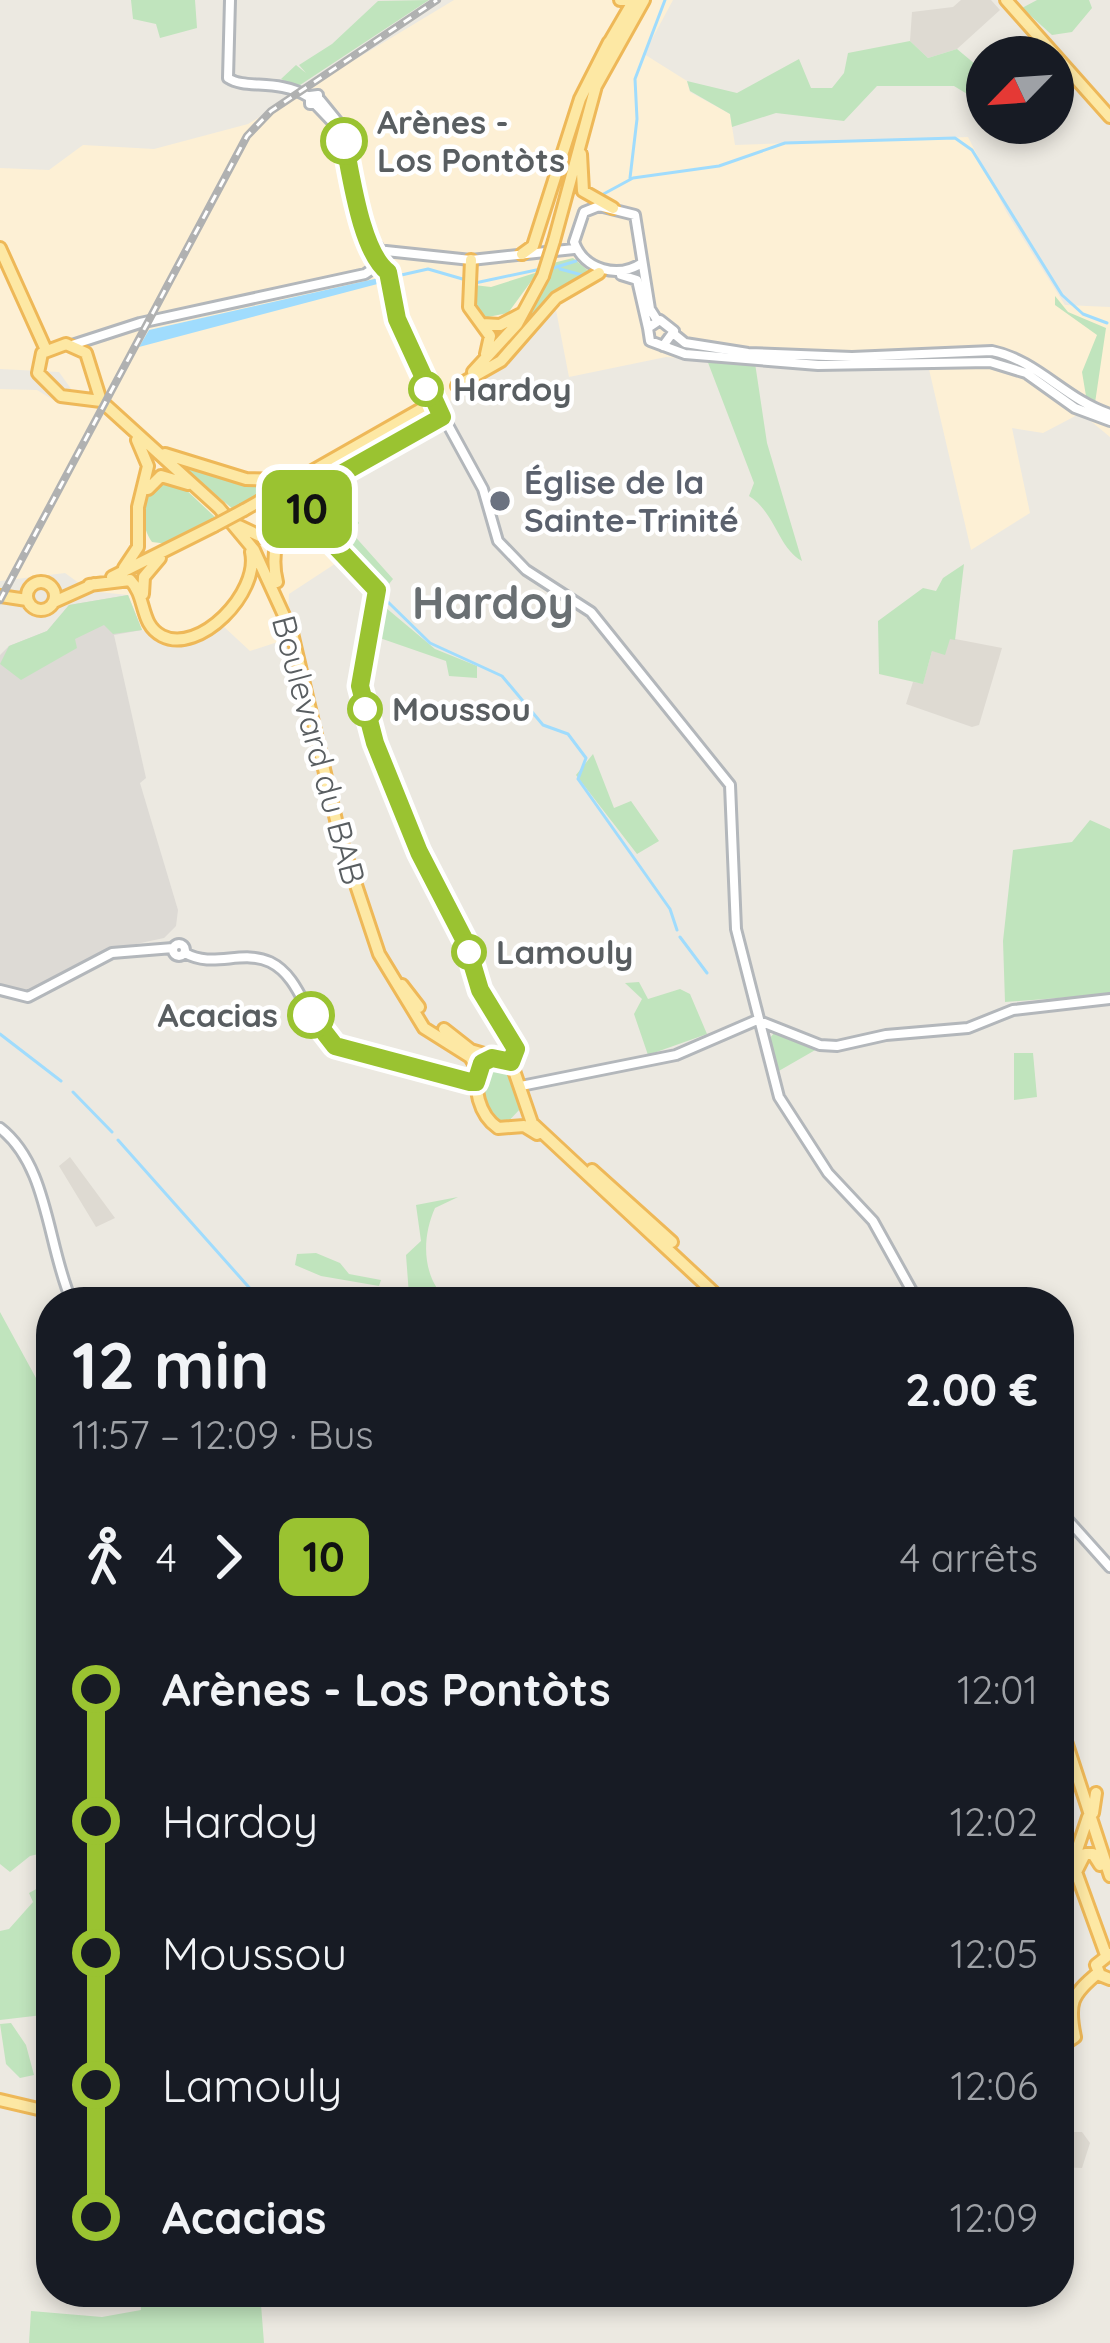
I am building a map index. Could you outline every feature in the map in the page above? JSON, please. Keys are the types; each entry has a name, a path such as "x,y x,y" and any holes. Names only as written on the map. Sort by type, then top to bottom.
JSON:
{"main road":[{"path":"522,254 532,246 580,99 634,0"},
{"path":"596,86 644,0"},
{"path":"1003,0 1033,36"},
{"path":"1003,0 1110,121"},
{"path":"457,386 528,308 543,276 557,244 586,115 609,42"},
{"path":"1074,82 1110,121"},
{"path":"586,115 580,185 586,196 614,208"},
{"path":"0,248 50,347"},
{"path":"471,260 469,308 491,341 478,368"},
{"path":"27,595 40,610 53,595 89,586 165,552 331,462 501,361 556,298 599,273"},
{"path":"479,323 508,323 528,308"},
{"path":"50,347 72,345 89,357 100,401"},
{"path":"50,347 38,369 61,396 82,397 95,383"},
{"name":"Boulevard du BAB","path":"82,397 100,401 154,448 249,543 286,614 353,886 388,974 437,1040 470,1057 486,1119 498,1128 516,1125"},
{"path":"114,576 136,554 148,466 129,427"},
{"path":"154,448 247,479 301,478"},
{"path":"286,614 272,552 301,490 331,462"},
{"path":"178,545 156,547 145,537 142,509 149,486 161,476 171,476 203,493"},
{"path":"234,523 270,536 285,512 269,500 244,510"},
{"path":"89,586 130,580 148,625 170,639 227,617 254,566 249,543"},
{"path":"142,603 144,577 165,552"},
{"path":"249,580 262,577 274,588"},
{"path":"3,596 27,595 40,582 53,595"},
{"name":"Boulevard du BAB","path":"416,1010 472,1051 492,1058"},
{"path":"444,1029 472,1051"},
{"path":"477,1076 492,1058 511,1062 532,1123 602,1177 719,1287"},
{"path":"525,1108 516,1125 530,1128 595,1181"},
{"path":"564,1150 708,1287"},
{"path":"1074,1767 1110,1880"},
{"path":"1096,1793 1096,1834"},
{"path":"1074,1877 1086,1834 1087,1808"},
{"path":"1076,1860 1093,1854 1110,1880"},
{"path":"1074,1887 1108,1954 1097,1962 1098,1973"},
{"path":"1098,1973 1110,1979"},
{"path":"1074,1996 1098,1973"},
{"path":"0,2100 36,2108"}],"street":[{"path":"230,0 228,77 239,84 274,82 315,101 346,132 368,237 391,283 397,319 442,417 483,489 502,546 526,570 592,612 730,785 734,913 761,1037 784,1108 828,1174 869,1216 909,1287"},
{"path":"579,251 588,209 614,208 637,218 657,320"},
{"path":"72,345 360,275 380,260 411,251 471,260 557,244 579,251 610,271 642,262"},
{"path":"579,251 599,273 638,280 650,341 685,354 818,365 990,362 1026,373 1075,408 1110,417"},
{"path":"648,328 657,320"},
{"path":"657,320 670,324 686,343 773,354 877,357 992,351 1036,370 1110,417"},
{"path":"663,346 674,334"},
{"path":"89,357 93,337"},
{"path":"0,990 28,997 112,953 173,948 176,956 185,953 203,960 249,957 272,963 289,978 320,1032 335,1046 477,1076"},
{"path":"521,1087 683,1053 757,1020 837,1046 886,1035 968,1028 1012,1010 1110,999"},
{"path":"761,1037 775,1028"},
{"path":"0,1128 28,1156 66,1287"},
{"path":"1074,1527 1110,1567"}],"shaded area":[{"path":"454,0 673,0 644,54 687,81 690,92 730,114 735,145 966,137 1065,305 1110,307 1110,437 1081,413 1043,433 1012,428 1030,513 971,550 928,365 816,368 666,357 569,377 556,310 474,385 296,503 347,556 289,594 287,639 250,651 222,625 177,644 142,630 128,595 90,591 65,573 0,581 0,389 37,390 60,404 84,407 59,372 0,369 0,168 49,170 83,145 154,149 248,124"},
{"path":"961,0 991,0 1000,10 957,49 928,58 910,41 912,12 953,7"},
{"path":"128,595 142,630 114,635 146,778 140,783 178,910 176,926 164,938 108,950 39,989 20,993 0,984 0,655 9,646 47,631 69,605"},
{"path":"950,638 1002,648 979,725 972,727 906,704 913,682 923,683 932,651"},
{"path":"70,1157 115,1218 96,1227 59,1166"},
{"path":"1074,2132 1082,2132 1090,2143 1082,2168 1074,2168"}],"green space":[{"path":"131,0 195,0 197,28 160,38 156,24 133,19"},
{"path":"429,0 297,87 281,79 296,65 306,73 299,65 332,44 378,1"},
{"path":"1037,0 1089,0 1092,8 1072,32 1052,35 1022,8"},
{"path":"910,41 928,58 957,49 966,56 966,93 954,86 877,86 844,121 776,113 732,127 730,114 690,91 687,81 737,93 799,59 811,88 832,88 844,73 848,53"},
{"path":"573,258 591,273 579,283 559,288 518,341 479,373 526,316 553,263"},
{"path":"538,272 508,313 483,318 475,311 474,285 491,287"},
{"path":"1055,296 1068,312 1106,328 1095,403 1087,402 1082,372 1097,335 1055,305"},
{"path":"707,360 755,363 767,443 802,561 749,496 754,483"},
{"path":"177,462 239,482 280,484 234,510"},
{"path":"158,480 181,485 216,518 168,544 152,542 144,510"},
{"path":"319,499 347,518 353,514 359,523 351,532 393,579 385,589 310,514"},
{"path":"964,564 955,640 950,639 945,655 932,651 923,684 879,674 878,621 923,588 936,591 943,578"},
{"path":"128,595 142,630 113,634 104,625 75,639 77,648 21,680 0,664 9,646 47,631 69,605"},
{"path":"379,602 435,649 477,666 477,678 449,676 446,661 374,636"},
{"path":"593,754 614,808 631,801 659,841 637,854 576,775"},
{"path":"1090,820 1110,829 1110,994 1005,1002 1003,941 1013,850 1072,842"},
{"path":"639,982 648,999 680,989 690,994 707,1034 648,1055 634,1014 642,999 625,983"},
{"path":"775,1032 817,1049 777,1072 769,1039"},
{"path":"1014,1053 1033,1053 1037,1097 1014,1100"},
{"path":"492,1063 512,1071 521,1108 506,1124 494,1121 480,1081"},
{"path":"458,1197 435,1208 427,1233 429,1270 436,1287 408,1287 406,1255 421,1241 416,1205"},
{"path":"316,1253 340,1263 349,1274 381,1280 379,1286 321,1276 295,1265 297,1254"},
{"path":"0,1312 36,1378 36,1855 10,1872 0,1864"},
{"path":"36,1889 36,2016 0,2020 0,1931 9,1929 33,1902 29,1893"},
{"path":"11,2023 26,2045 34,2075 20,2078 6,2064 0,2024"},
{"path":"261,2307 264,2343 29,2343 31,2311 102,2317 141,2310"}],"water":[{"path":"383,277 385,282 139,347 149,330"}],"waterway":[{"path":"630,178 637,119 635,79 665,0"},
{"path":"598,197 633,178 719,166 785,143 955,138 972,150 1062,295 1083,314 1107,323"},
{"path":"550,269 576,261"},
{"path":"388,278 428,269 466,280"},
{"path":"475,283 541,269"},
{"path":"560,269 582,275"},
{"path":"304,520 430,643 502,676 543,725 568,734 586,758 578,779 670,909 677,930"},
{"path":"680,937 707,973"},
{"path":"0,1034 61,1081"},
{"path":"73,1092 112,1132"},
{"path":"118,1140 249,1287"}],"railway":[{"path":"0,600 247,136 271,111 437,0"}],"bus line":[{"name":"10","path":"311,1015 335,1046 470,1082 476,1082 482,1063 492,1058 511,1062 516,1049 480,990 466,943 419,852 375,743 360,674 377,590 305,514 339,475 442,417 421,378 397,319 388,272 380,266 361,218 344,141"}],"place":[{"name":"Arènes - Los Pontòts","path":"344,141"},
{"name":"Hardoy","path":"426,389"},
{"name":"Église de la Sainte-Trinité","path":"500,501"},
{"name":"Moussou","path":"365,709"},
{"name":"Lamouly","path":"469,952"},
{"name":"Acacias","path":"311,1015"}],"district":[{"name":"Hardoy","path":"493,603"}]}
